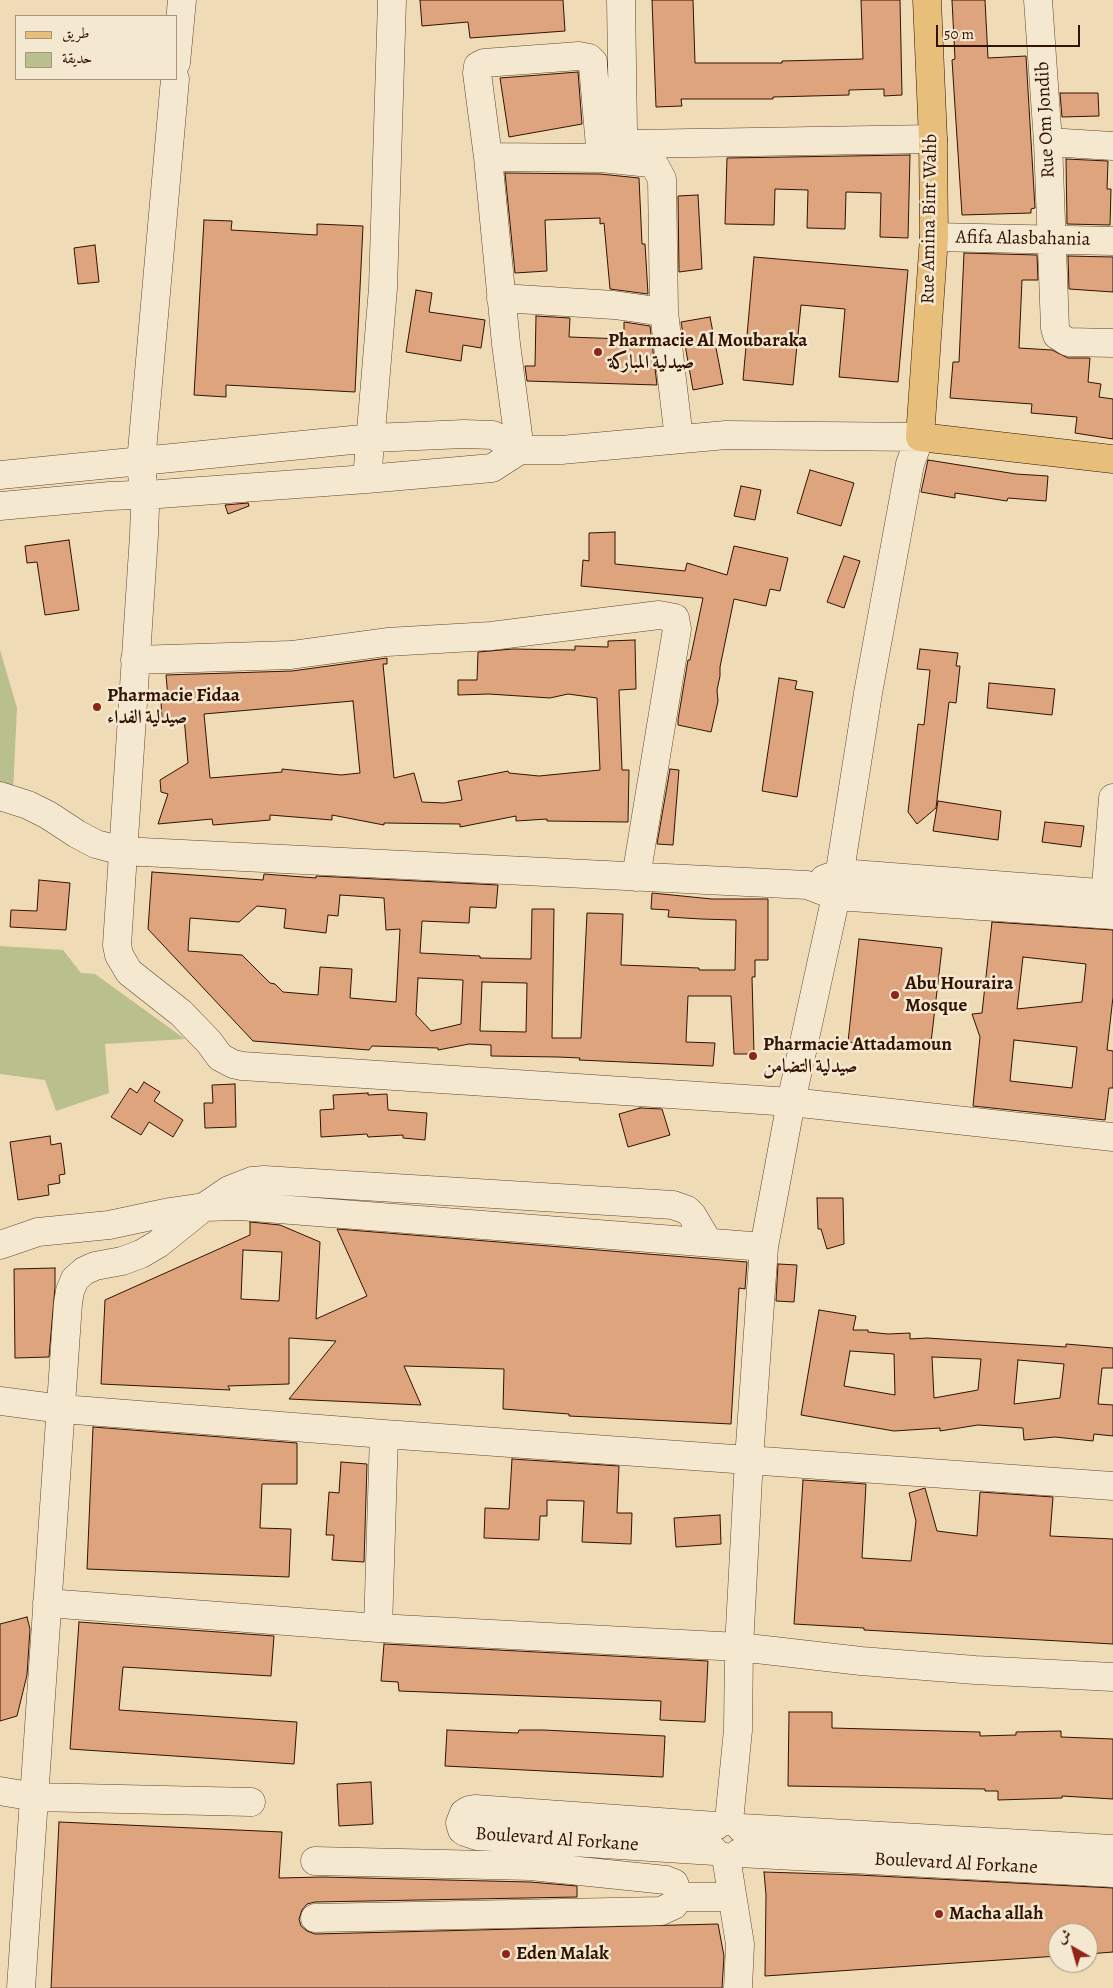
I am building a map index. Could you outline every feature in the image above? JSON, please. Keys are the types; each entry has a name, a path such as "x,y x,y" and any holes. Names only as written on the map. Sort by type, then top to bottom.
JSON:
{"main road":[{"name":"Rue Amina Bint Wahb","path":"920,437 934,237 933,139 927,0"},
{"path":"920,437 1113,459"}],"street":[{"path":"178,42 182,0"},
{"path":"367,479 372,438 383,288 392,0"},
{"path":"622,0 623,130 625,139 632,144 933,139"},
{"name":"Rue Om Jondib","path":"1038,0 1048,142 1054,317 1057,335 1068,342 1113,343"},
{"path":"520,450 501,298 488,156 477,73 478,66 484,63 579,56 589,58 592,62 601,158"},
{"path":"175,80 141,462 144,494 144,535 134,660 117,945 119,956 129,972 181,1013 220,1057 233,1064 290,1071 791,1102 1113,1136"},
{"path":"1048,142 1113,146"},
{"path":"488,156 601,158 650,163 660,174 662,178 664,312 678,439"},
{"name":"Afifa Alasbahania","path":"934,237 1113,241"},
{"path":"501,298 614,305 664,312"},
{"path":"0,476 372,438 464,434 493,436 520,450 561,450 726,435 920,437 910,464 868,694 838,885 791,1102 764,1247 749,1459 739,1647 738,1730 727,1839 732,1897 740,1944 738,1988"},
{"path":"0,506 492,468 520,450"},
{"path":"134,660 291,655 387,642 491,636 659,615 676,618 677,629 636,877"},
{"path":"0,796 28,805 96,844 122,851 636,877 838,885 1109,904 1113,798"},
{"path":"21,1988 68,1303 70,1291 75,1280 84,1271 95,1266 122,1261 141,1254 158,1244 204,1207 240,1184 264,1180 673,1206 680,1207 692,1215 708,1242 764,1247"},
{"path":"0,1245 38,1232 109,1225 204,1207"},
{"path":"0,1401 62,1409 384,1434 1113,1486"},
{"path":"378,1628 384,1434"},
{"path":"47,1603 378,1628 739,1647 862,1661 956,1669 1113,1677"},
{"path":"0,1792 35,1796 251,1802"},
{"name":"Boulevard Al Forkane","path":"1113,1849 727,1839 477,1836 462,1830 460,1823 464,1813 475,1809 727,1839 1113,1873"},
{"path":"315,1861 531,1866 666,1880 674,1883 679,1896"},
{"path":"679,1896 732,1897"},
{"path":"314,1918 661,1911 674,1905 679,1896"}],"green space":[{"path":"0,650 17,708 12,812 0,812"},
{"path":"0,946 63,950 81,973 95,974 185,1039 105,1044 109,1093 56,1111 45,1080 0,1074"}],"building":[{"path":"420,0 563,0 565,31 470,38 468,22 422,26"},
{"path":"652,0 693,0 695,63 782,63 782,61 863,59 861,0 900,0 902,95 884,96 884,89 849,90 849,95 773,97 773,99 681,99 682,106 656,107"},
{"path":"952,0 985,0 988,58 1026,56 1035,208 1031,209 1031,213 962,215 952,60 955,59"},
{"path":"578,72 582,124 509,137 500,78"},
{"path":"1060,93 1098,93 1099,116 1062,117"},
{"path":"910,155 908,238 880,237 881,193 846,192 845,229 807,228 808,190 775,189 774,225 725,224 727,158"},
{"path":"1066,159 1108,161 1107,189 1111,189 1110,225 1067,224"},
{"path":"505,173 600,174 639,178 642,244 645,244 648,294 610,289 604,223 600,224 600,218 545,220 547,271 515,273"},
{"path":"698,195 702,269 679,272 678,196"},
{"path":"204,220 232,221 231,230 317,235 317,224 363,226 355,392 226,385 226,397 194,395"},
{"path":"95,245 99,282 78,284 74,248"},
{"path":"964,253 1037,255 1038,280 1022,280 1019,348 1052,350 1068,358 1090,358 1088,382 1101,384 1099,397 1113,399 1113,439 1075,433 1077,417 1031,413 1032,404 950,398 953,362 959,362"},
{"path":"1068,256 1113,257 1113,292 1069,289"},
{"path":"754,257 908,270 898,382 839,377 845,309 801,305 793,385 743,380"},
{"path":"416,290 432,293 429,312 485,320 481,348 463,345 461,361 406,352"},
{"name":"Pharmacie Al Moubaraka صيدلية المباركة","path":"536,316 570,318 569,337 624,339 624,322 650,326 657,385 527,381 525,366 535,366"},
{"path":"710,317 723,384 693,390 681,322"},
{"path":"928,460 1016,474 1048,476 1046,501 1008,498 1007,501 955,493 955,498 921,492"},
{"path":"810,470 854,483 841,526 797,513"},
{"path":"741,486 761,490 755,520 734,516"},
{"path":"248,503 249,506 228,514 225,505"},
{"path":"615,532 615,564 685,571 687,563 727,575 734,546 788,558 780,591 770,589 766,606 734,599 720,667 717,690 718,701 711,732 678,725 688,660 690,660 703,598 581,586 583,560 589,561 589,533"},
{"path":"69,540 79,610 45,615 37,562 27,563 25,546"},
{"path":"844,556 860,561 844,608 827,602"},
{"path":"635,640 636,689 619,690 622,770 629,770 628,822 547,821 547,819 516,821 516,816 460,827 460,824 384,823 384,825 332,815 332,820 270,815 270,820 213,825 212,819 158,824 168,794 161,792 160,780 188,763 184,717 162,719 161,702 168,698 166,675 292,671 387,658 387,664 383,664 394,778 414,773 422,802 444,803 462,800 458,781 508,771 509,773 539,776 600,770 597,698 568,694 550,698 489,694 458,695 458,680 477,680 478,652 513,649 575,650 575,646 608,647 608,641","holes":["353,701 360,773 341,775 282,769 282,772 210,778 204,714"]},
{"path":"920,649 958,653 956,666 960,666 956,703 949,702 936,808 917,824 908,812 918,724 924,725 930,670 917,669"},
{"path":"779,678 797,681 795,689 813,692 797,797 762,791"},
{"path":"989,683 1055,689 1052,715 987,708"},
{"path":"670,769 679,770 673,845 657,844"},
{"path":"938,801 1001,811 998,840 933,831"},
{"path":"1045,822 1084,826 1081,847 1042,842"},
{"path":"152,872 263,880 264,874 316,878 316,876 498,885 496,908 470,907 469,923 422,921 420,953 480,956 480,958 531,959 532,909 554,909 552,1038 581,1038 587,913 623,914 621,965 699,968 699,970 735,970 736,920 668,917 669,910 651,909 652,893 712,899 768,899 768,960 755,960 755,977 752,977 754,1054 734,1054 731,996 688,996 686,1042 715,1043 713,1066 579,1060 580,1058 558,1057 491,1056 491,1045 469,1044 438,1050 438,1048 372,1046 369,1050 253,1041 148,929","holes":["340,895 384,898 386,930 400,929 396,1002 350,998 352,969 320,967 318,995 283,992 275,984 270,983 242,955 188,951 190,918 239,922 257,906 286,909 284,928 326,933 328,915 338,916","418,978 463,980 461,1024 431,1031 416,1015","482,982 527,983 526,1032 480,1031"]},
{"path":"39,880 70,883 66,930 10,927 11,910 37,911"},
{"path":"992,922 1113,930 1113,997 1107,1050 1113,1051 1113,1088 1109,1088 1105,1120 973,1106 980,1037 972,1014 982,1013","holes":["1023,957 1086,964 1082,1002 1017,1009","1014,1040 1077,1047 1072,1088 1010,1081"]},
{"name":"Abu Houraira Mosque","path":"859,939 942,948 930,1051 848,1042"},
{"path":"144,1082 160,1092 154,1101 183,1120 173,1137 149,1122 141,1135 111,1117 130,1088 137,1093"},
{"path":"235,1084 236,1127 205,1128 204,1103 213,1103 212,1085"},
{"path":"368,1093 368,1095 387,1094 388,1110 427,1113 425,1140 403,1138 403,1135 368,1137 367,1134 321,1137 320,1110 334,1109 333,1095"},
{"path":"640,1108 662,1109 670,1135 628,1147 619,1114"},
{"path":"50,1136 51,1145 61,1143 65,1174 59,1175 60,1183 48,1185 49,1195 18,1200 10,1142"},
{"path":"817,1198 843,1198 844,1244 827,1249 821,1229 818,1229"},
{"path":"250,1222 280,1225 320,1242 316,1319 367,1296 337,1229 747,1262 745,1289 739,1288 731,1424 569,1416 569,1414 503,1409 504,1369 404,1366 421,1405 289,1399 336,1341 289,1338 289,1384 228,1386 230,1390 101,1384 105,1300 250,1235","holes":["243,1250 282,1252 279,1301 241,1299"]},
{"path":"778,1264 797,1265 794,1302 776,1301"},
{"path":"55,1268 49,1357 15,1358 14,1269"},
{"path":"819,1310 856,1316 853,1330 868,1330 868,1332 888,1334 910,1333 910,1339 927,1338 1066,1347 1066,1344 1113,1348 1113,1368 1102,1368 1098,1404 1113,1405 1113,1436 1094,1434 1093,1441 1055,1437 1024,1440 1023,1428 978,1425 940,1431 940,1428 894,1431 801,1415","holes":["850,1351 894,1354 895,1395 844,1386","932,1357 981,1359 978,1390 934,1398","1018,1360 1064,1364 1060,1398 1014,1404"]},
{"path":"93,1427 297,1443 297,1484 262,1484 260,1528 291,1529 289,1577 87,1569"},
{"path":"512,1459 619,1466 617,1513 632,1513 631,1544 582,1542 584,1501 547,1500 547,1516 540,1516 539,1540 484,1538 485,1508 509,1509"},
{"path":"341,1462 367,1464 364,1562 332,1560 334,1535 326,1535 329,1492 339,1493"},
{"path":"803,1480 866,1484 862,1558 911,1561 916,1521 909,1493 925,1488 937,1531 977,1536 980,1492 1053,1497 1050,1536 1113,1539 1113,1644 864,1630 864,1628 794,1624"},
{"path":"720,1515 721,1544 676,1547 674,1518"},
{"path":"27,1617 30,1629 27,1675 17,1716 0,1721 0,1624"},
{"path":"79,1622 274,1636 271,1676 123,1667 119,1710 297,1722 294,1764 70,1749"},
{"path":"384,1644 708,1661 705,1722 660,1720 661,1701 399,1691 398,1682 381,1681"},
{"path":"789,1712 832,1712 832,1728 980,1732 980,1736 1016,1735 1016,1732 1061,1731 1061,1737 1113,1739 1113,1799 1062,1796 1062,1798 998,1800 998,1791 985,1791 985,1789 788,1786"},
{"path":"447,1730 518,1733 519,1730 543,1730 665,1736 663,1777 445,1766"},
{"path":"371,1782 373,1824 339,1826 337,1784"},
{"path":"59,1822 282,1832 279,1878 323,1877 530,1882 577,1886 577,1897 315,1902 307,1904 302,1910 299,1919 301,1926 315,1934 718,1924 724,1956 722,1988 51,1988"},
{"name":"Macha allah","path":"764,1872 1113,1888 1113,1952 1098,1953 1098,1923 1048,1923 1048,1957 765,1976 766,1895"}],"place":[{"name":"Pharmacie Al Moubaraka صيدلية المباركة","path":"598,352"},
{"name":"Pharmacie Fidaa صيدلية الفداء","path":"97,707"},
{"name":"Abu Houraira Mosque","path":"895,995"},
{"name":"Pharmacie Attadamoun صيدلية التضامن","path":"753,1056"},
{"name":"Macha allah","path":"939,1914"},
{"name":"Eden Malak","path":"506,1954"}]}
